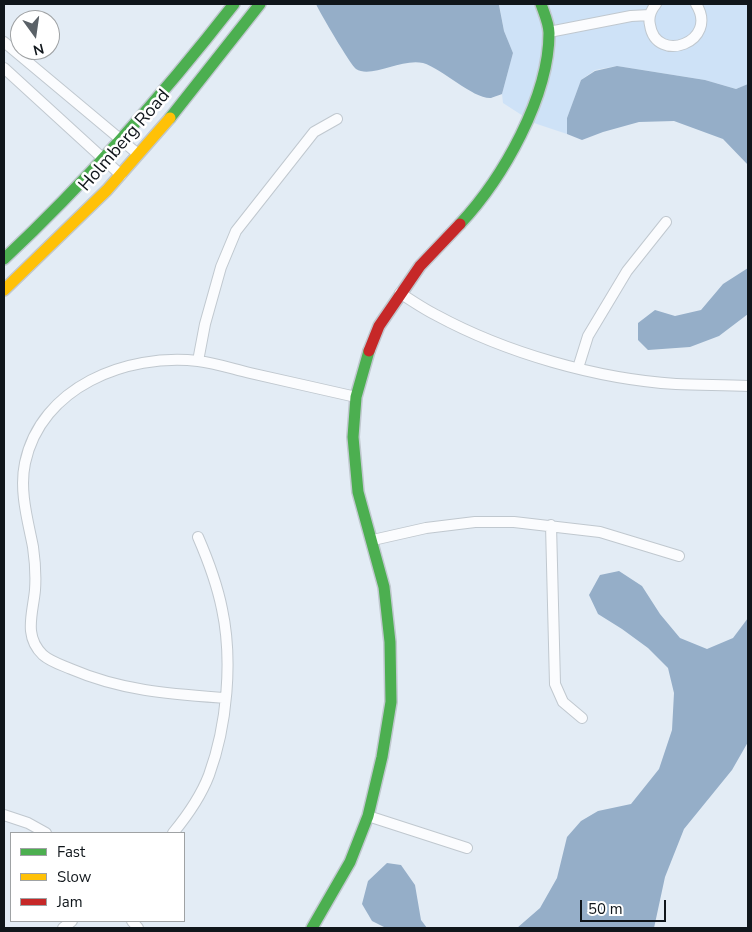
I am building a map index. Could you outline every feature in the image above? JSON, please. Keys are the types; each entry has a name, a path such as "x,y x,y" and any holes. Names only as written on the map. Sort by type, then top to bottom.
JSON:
{"street":[{"name":"Holmberg Road","path":"4,259 44,223 122,141 234,4"},
{"name":"Holmberg Road","path":"4,290 58,240 121,175 173,115 260,4"},
{"path":"312,928 350,862 368,816 382,757 391,702 390,642 384,587 358,492 353,437 356,397 366,359 379,326 420,266 475,208 500,173 522,132 537,98 545,65 549,32 542,4"},
{"path":"656,4 650,14 649,24 654,36 663,44 677,46 691,40 699,30 701,18 696,4"},
{"path":"549,32 616,18 650,14"},
{"path":"4,42 138,154"},
{"path":"4,68 121,175"},
{"path":"198,361 205,324 221,267 236,231 314,132 337,119"},
{"path":"578,368 588,336 627,271 666,222"},
{"path":"400,293 436,316 484,338 542,360 614,376 674,384 748,386"},
{"path":"226,698 151,692 111,684 56,663 44,655 33,642 30,626 35,590 35,558 24,498 24,466 31,440 48,414 71,392 98,376 128,365 162,359 198,361 356,397"},
{"path":"372,540 426,528 474,522 514,522 600,532 679,556"},
{"path":"551,525 555,684 563,702 582,718"},
{"path":"174,832 187,815 209,776 220,737 226,698 228,653 222,610 210,566 198,537"},
{"path":"4,815 28,823 44,832"},
{"path":"368,816 467,848"}],"shaded area":[{"path":"316,4 497,4 499,5 504,31 513,53 502,94 491,98 476,94 440,71 423,63 405,63 370,72 356,69"},
{"path":"499,4 748,4 748,84 736,89 705,80 617,66 595,70 581,80 567,118 567,134 534,123 503,103 502,94 513,53 504,31"},
{"path":"617,66 705,80 736,89 748,84 748,165 723,139 674,121 639,122 582,140 567,134 567,118 581,80 595,71"},
{"path":"748,268 748,314 719,336 690,347 648,350 638,340 638,323 655,310 675,316 701,310 723,284"},
{"path":"619,571 642,586 660,614 680,638 707,649 733,638 748,618 748,742 732,770 684,829 665,877 654,928 517,928 540,908 557,878 567,837 581,821 598,811 631,804 659,769 672,730 674,693 668,668 648,648 598,614 589,595 600,575"},
{"path":"387,863 401,865 415,885 421,920 427,928 386,928 372,921 362,904 368,881"}],"traffic: fast":[{"path":"4,259 65,199 124,136 234,4"},
{"path":"170,118 260,4"},
{"path":"460,224 492,184 521,135 532,109 547,58 549,30 541,4"},
{"path":"312,928 350,862 368,816 382,757 391,702 390,642 384,587 358,492 353,437 356,397 369,351"}],"traffic: slow":[{"path":"4,290 107,190 170,118"}],"traffic: jam":[{"path":"369,351 379,326 420,266 460,224"}]}
